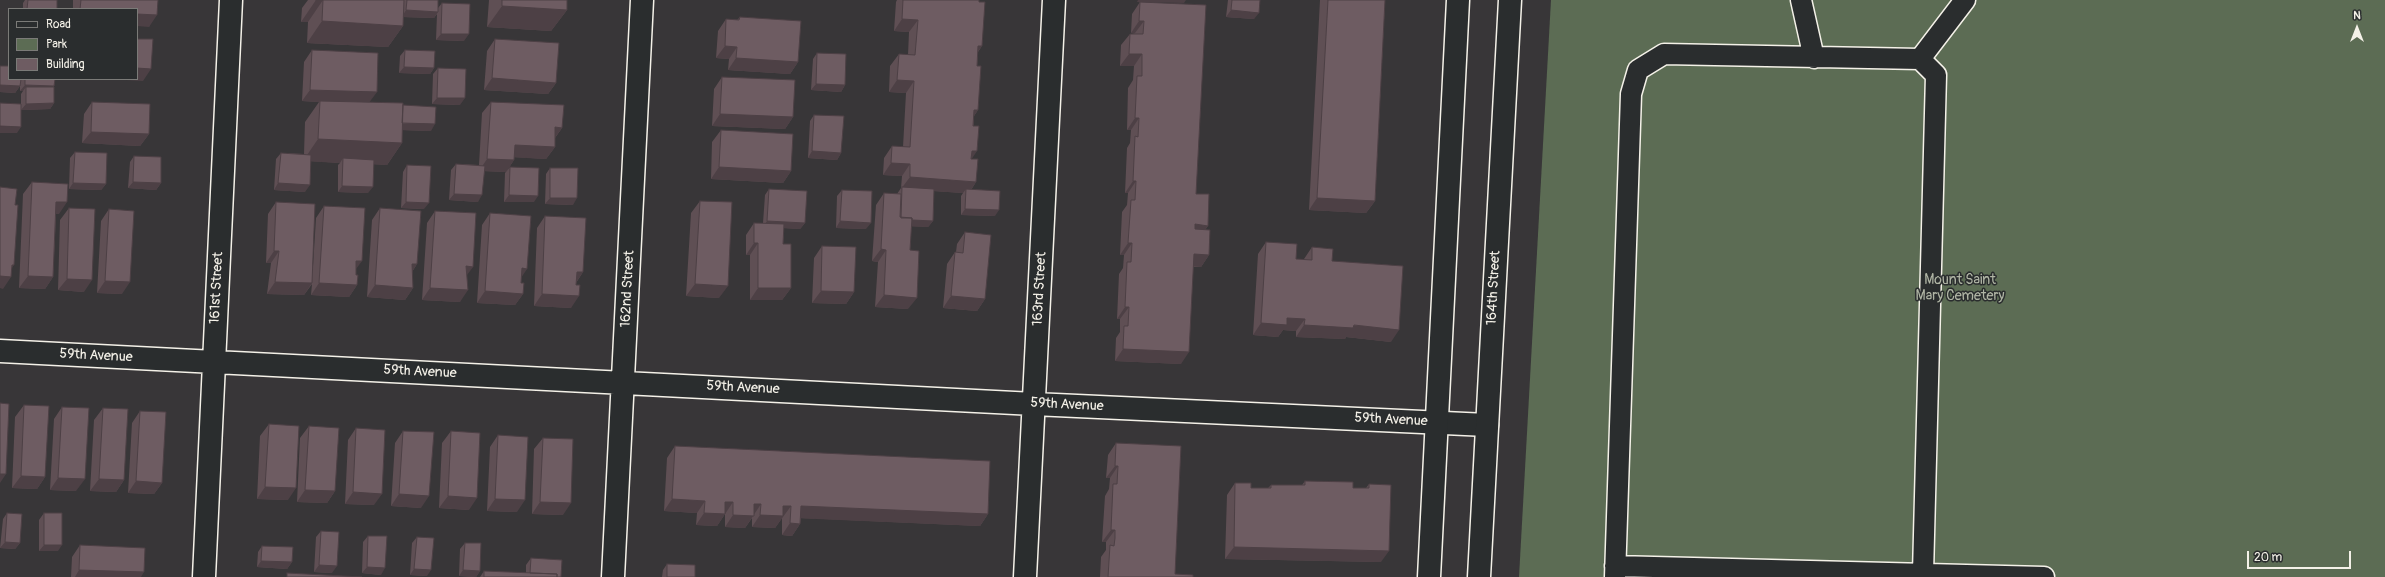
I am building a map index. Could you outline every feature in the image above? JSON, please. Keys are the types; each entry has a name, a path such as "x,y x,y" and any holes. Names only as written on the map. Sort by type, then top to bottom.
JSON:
{"street":[{"name":"161st Street","path":"204,577 231,0"},
{"name":"162nd Street","path":"613,577 642,0"},
{"name":"163rd Street","path":"1025,577 1054,0"},
{"path":"1429,577 1438,422 1458,0"},
{"name":"164th Street","path":"1479,577 1510,0"},
{"name":"59th Avenue","path":"0,351 1034,404 1487,425"}],"lane":[{"path":"1801,0 1814,58"},
{"path":"1920,59 1965,0"},
{"path":"1923,573 1936,75 1920,59 1664,54 1638,70 1631,94 1615,572 1923,573 2044,577"}],"green space":[{"name":"Mount Saint Mary Cemetery","path":"1551,0 2385,0 2385,577 1519,577"}],"building":[{"path":"28,0 57,0 57,8 27,8"},
{"path":"81,0 158,0 157,15 138,14 138,8 80,8"},
{"path":"323,0 404,0 403,26 322,21"},
{"path":"407,0 438,0 438,12 406,10"},
{"path":"502,0 567,0 567,10 502,6"},
{"path":"903,0 979,0 979,2 985,2 982,46 978,46 977,66 981,66 978,110 974,110 973,126 979,126 977,151 972,151 971,159 978,159 976,182 910,177 910,164 891,163 892,146 910,147 914,81 897,80 899,54 915,55 918,20 902,19"},
{"path":"1232,0 1260,0 1259,13 1231,10"},
{"path":"1328,0 1385,0 1375,201 1317,198"},
{"path":"1140,2 1206,5 1196,194 1209,194 1208,226 1195,224 1195,229 1210,230 1209,255 1194,254 1189,352 1123,349 1124,326 1128,326 1129,307 1125,307 1127,262 1131,262 1132,243 1128,243 1131,200 1135,200 1136,181 1133,181 1135,136 1138,137 1139,118 1135,118 1137,76 1142,76 1142,54 1129,54 1130,34 1143,34 1144,21 1139,21"},
{"path":"442,3 470,4 469,34 441,34"},
{"path":"740,17 801,21 798,62 736,58 737,47 725,46 726,19 739,20"},
{"path":"138,39 153,39 151,69 138,68"},
{"path":"495,39 559,43 556,83 492,78"},
{"path":"312,50 378,53 377,92 310,90"},
{"path":"405,50 435,51 434,68 404,67"},
{"path":"817,53 846,54 845,85 816,84"},
{"path":"0,66 8,66 8,80 21,80 20,86 0,85"},
{"path":"438,68 466,69 465,98 437,98"},
{"path":"722,77 795,80 793,117 720,114"},
{"path":"25,80 55,80 54,86 25,85"},
{"path":"26,87 54,87 54,103 26,104"},
{"path":"320,101 403,103 402,143 318,139"},
{"path":"92,102 150,104 149,134 91,132"},
{"path":"491,102 564,105 562,128 555,127 555,147 515,145 514,160 487,159"},
{"path":"0,103 21,104 21,127 0,126"},
{"path":"403,105 436,107 435,124 402,123"},
{"path":"814,115 844,116 841,153 812,151"},
{"path":"721,130 793,134 791,171 719,167"},
{"path":"75,152 107,153 106,184 73,183"},
{"path":"281,153 311,155 310,185 278,183"},
{"path":"134,156 161,157 161,183 133,182"},
{"path":"343,158 374,160 373,187 342,186"},
{"path":"456,164 485,166 482,195 454,194"},
{"path":"407,165 431,166 429,203 406,202"},
{"path":"510,167 539,168 538,196 509,195"},
{"path":"550,168 578,168 577,198 550,198"},
{"path":"32,182 68,184 67,202 56,202 53,277 28,276"},
{"path":"0,187 17,189 15,205 18,205 14,265 12,265 11,277 0,276"},
{"path":"902,187 934,189 933,221 901,218"},
{"path":"769,189 807,191 805,223 767,221"},
{"path":"966,189 1000,191 999,210 965,209"},
{"path":"842,190 872,191 871,223 840,221"},
{"path":"884,193 901,194 900,217 912,218 910,250 919,251 917,298 884,295 886,250 881,249"},
{"path":"700,201 732,202 728,286 695,284"},
{"path":"276,202 315,204 312,283 275,282 279,251 274,251"},
{"path":"324,206 365,208 362,261 356,261 356,275 358,275 357,285 319,283"},
{"path":"69,208 95,209 92,280 67,279"},
{"path":"380,208 421,211 417,264 412,264 413,288 375,285"},
{"path":"109,209 134,211 130,282 105,281"},
{"path":"435,211 476,213 473,267 466,266 468,290 430,288"},
{"path":"490,213 531,216 527,269 522,268 521,283 524,283 523,294 485,291"},
{"path":"545,216 586,218 583,272 577,272 576,285 580,285 579,296 542,294"},
{"path":"754,223 784,224 783,244 791,244 791,288 758,288 758,243 754,243"},
{"path":"965,232 991,235 985,299 951,296 955,252 963,253"},
{"path":"1266,242 1297,244 1296,259 1312,260 1312,247 1333,249 1332,261 1403,266 1399,330 1354,325 1353,328 1304,325 1305,319 1287,318 1287,325 1261,323"},
{"path":"822,246 856,247 854,292 821,291"},
{"path":"0,403 9,404 6,474 0,474"},
{"path":"24,405 49,406 45,477 21,476"},
{"path":"62,407 89,408 85,479 58,478"},
{"path":"103,408 128,409 124,480 99,479"},
{"path":"140,411 166,412 162,483 136,481"},
{"path":"269,424 299,426 296,488 265,487"},
{"path":"309,426 339,428 335,491 305,490"},
{"path":"356,428 385,430 382,494 353,492"},
{"path":"403,431 434,432 429,496 399,494"},
{"path":"451,431 480,433 477,498 448,496"},
{"path":"498,435 528,437 525,500 495,499"},
{"path":"543,438 573,439 571,503 540,502"},
{"path":"1116,443 1181,446 1175,574 1193,575 1193,577 1108,577 1110,545 1114,546 1115,538 1115,530 1111,530 1113,484 1117,484 1118,466 1115,466"},
{"path":"675,446 990,461 988,514 801,506 800,524 790,523 791,506 783,506 783,516 760,515 761,504 754,504 754,516 733,515 733,502 725,502 725,514 704,513 705,501 672,499"},
{"path":"1305,481 1353,482 1353,488 1369,488 1369,484 1391,485 1389,551 1234,547 1235,483 1251,483 1251,488 1271,488 1271,485 1305,485"},
{"path":"7,513 22,514 20,543 5,542"},
{"path":"44,513 62,513 62,545 44,545"},
{"path":"321,531 339,532 337,566 319,565"},
{"path":"368,536 387,536 385,568 367,567"},
{"path":"417,537 434,538 431,570 414,569"},
{"path":"465,543 481,543 480,571 463,570"},
{"path":"80,545 145,548 144,572 79,570"},
{"path":"262,546 293,547 292,562 261,561"},
{"path":"531,558 562,560 561,577 557,577 557,574 530,573"},
{"path":"667,564 695,565 695,577 667,577"},
{"path":"484,571 557,574 557,577 484,577"},
{"path":"287,573 362,577 287,577"}]}
